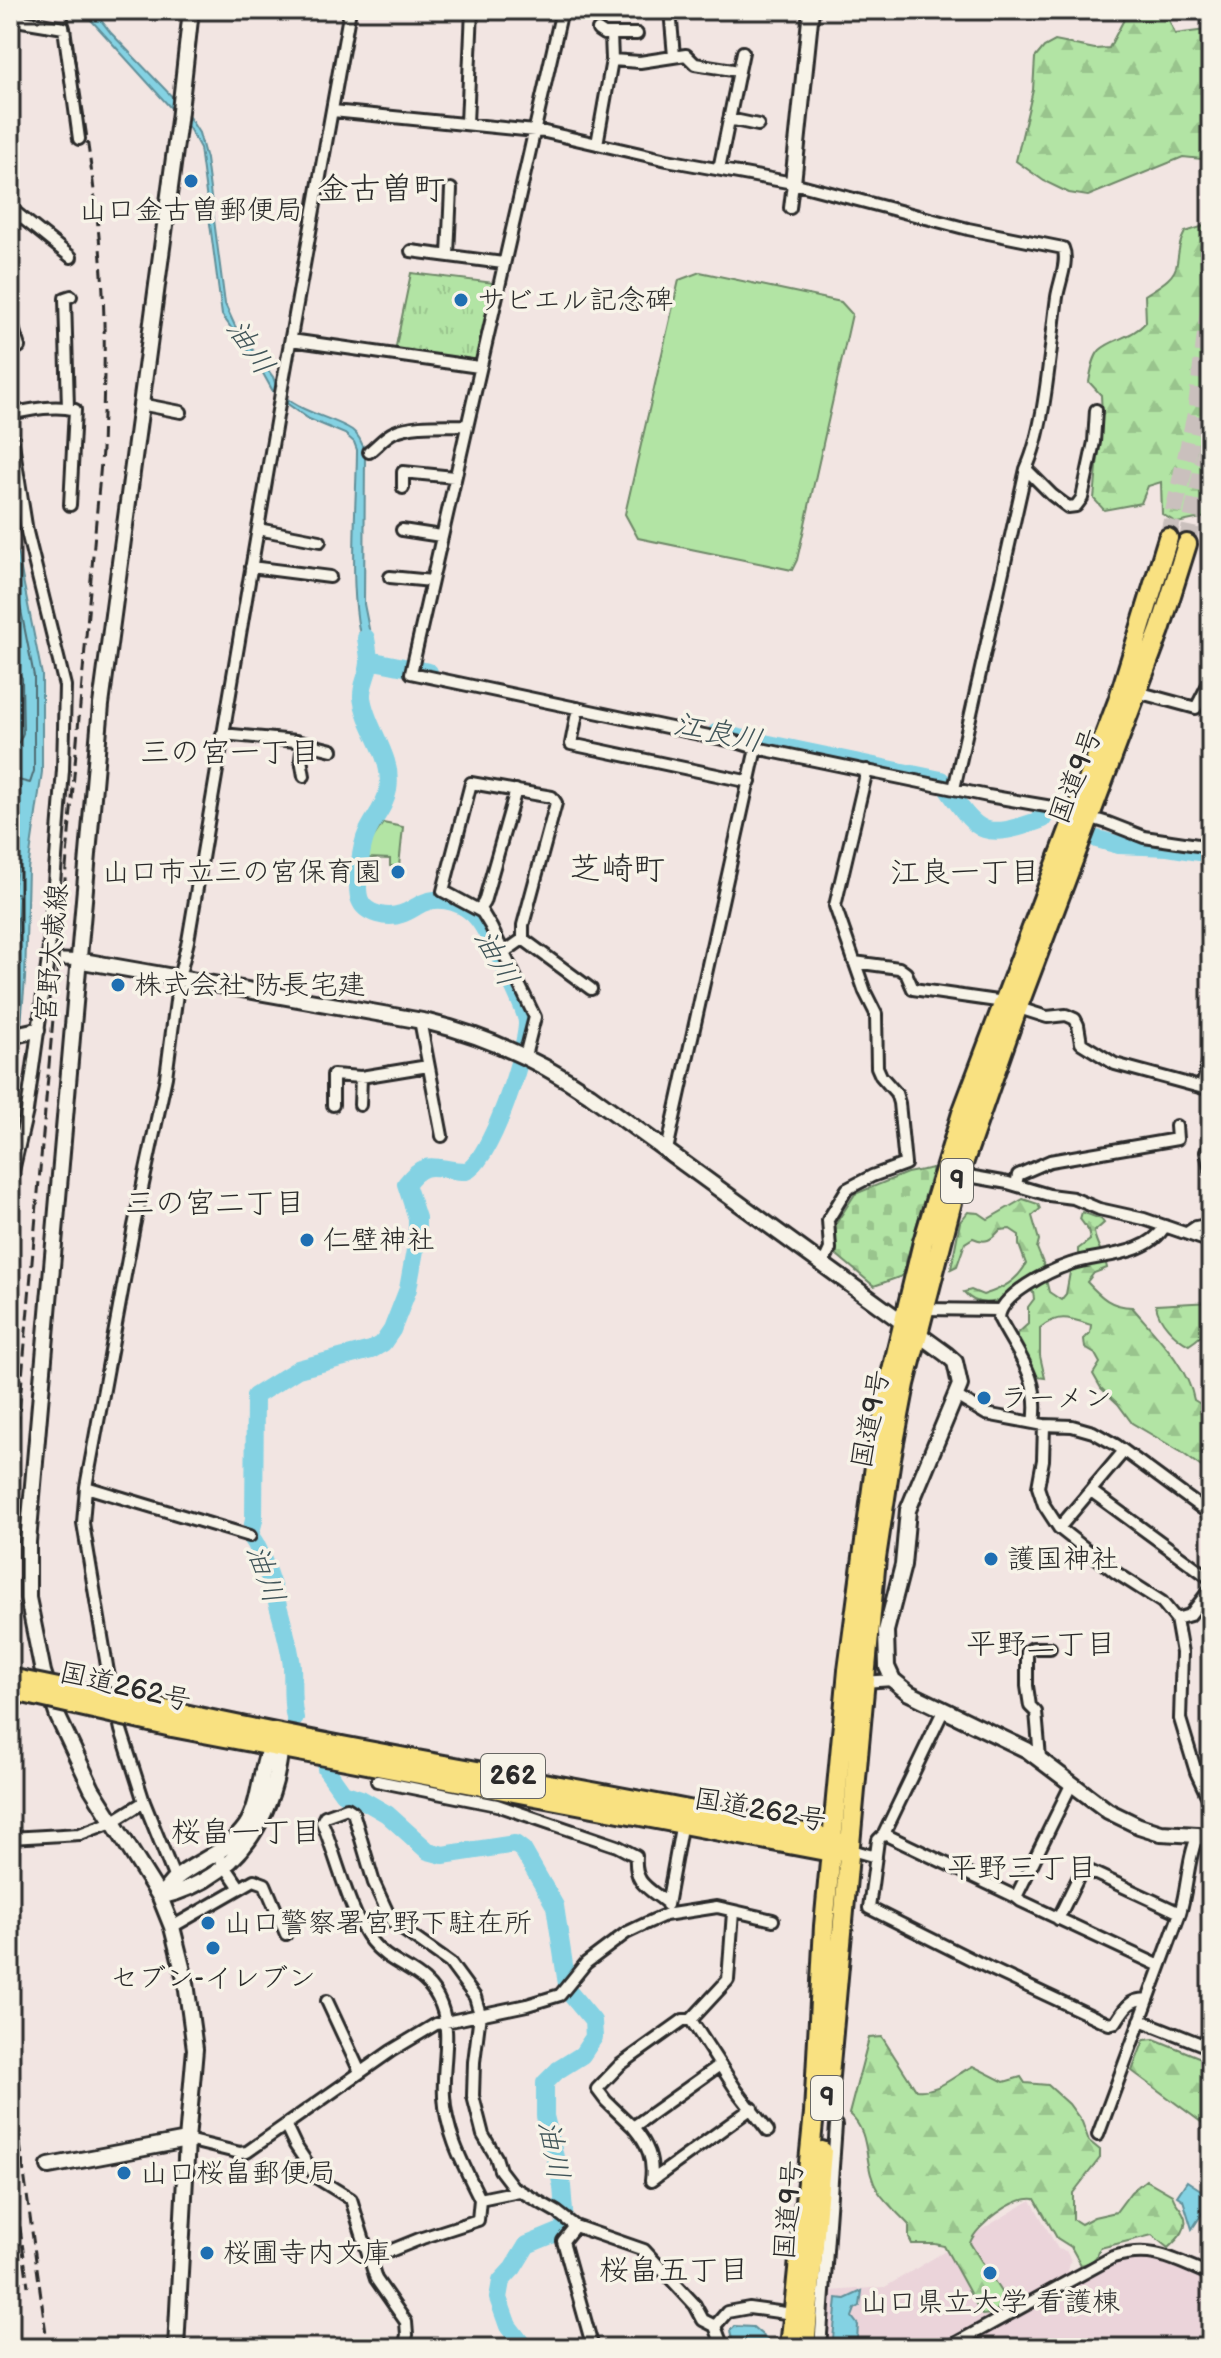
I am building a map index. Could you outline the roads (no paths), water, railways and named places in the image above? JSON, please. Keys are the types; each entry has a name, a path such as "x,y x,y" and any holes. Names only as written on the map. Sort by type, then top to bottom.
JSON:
{"highway":[{"name":"国道9号","path":"1082,816 1168,538"},
{"name":"国道9号","path":"805,2348 848,1670 872,1482 902,1323 1010,1006 1082,816 1137,692 1187,544"},
{"name":"国道9号","path":"790,2348 837,1846 863,1682 876,1558 891,1458 951,1173"},
{"name":"国道262号","path":"10,1678 276,1744 837,1846"},
{"name":"国道262号","path":"10,1690 174,1720"}],"main road":[{"name":"宮野大歳線","path":"176,2348 195,2049 186,1983 172,1927 160,1897 112,1822 70,1747 58,1717 43,1672 28,1598 28,1542 104,677 191,10"},
{"path":"793,183 811,10"},
{"path":"77,960 420,1020 457,1028 525,1056 590,1095 955,1362 960,1385 905,1521 903,1565 886,1631 887,1667 893,1680 909,1693 1040,1758 1108,1811 1161,1833 1204,1838"},
{"path":"10,1036 34,1031"},
{"path":"160,1897 182,1892 251,1840 267,1809 276,1744"},
{"path":"160,1897 175,1879 221,1860"},
{"path":"49,2166 187,2140"}],"street":[{"path":"175,1879 144,1802 121,1730 83,1523 86,1487 134,1226 166,1077 179,978 188,941 279,404 350,10"},
{"path":"467,123 472,10"},
{"path":"562,10 411,673 756,748 1058,808 1144,837 1211,847"},
{"path":"670,10 674,56"},
{"path":"10,19 64,28 79,139"},
{"path":"598,30 604,34 637,34"},
{"path":"597,144 612,60 611,34"},
{"path":"719,169 743,52"},
{"path":"612,60 640,62 686,55 695,64 739,71"},
{"path":"333,111 545,132 793,183 968,229 1063,248 1066,254 1058,285 1038,428 954,789"},
{"path":"729,119 758,125"},
{"path":"790,208 793,183"},
{"path":"448,255 451,189"},
{"path":"10,208 71,257"},
{"path":"411,251 503,263"},
{"path":"64,297 72,356 68,408"},
{"path":"10,318 12,337 19,347"},
{"path":"291,340 479,367"},
{"path":"140,404 181,412"},
{"path":"10,414 68,408 75,410 70,505"},
{"path":"1026,469 1068,507 1076,506 1082,498 1094,442 1096,410"},
{"path":"10,424 27,532 65,686 61,798 48,959 34,1031 27,1111 10,1184"},
{"path":"369,452 392,433 402,430 466,425"},
{"path":"403,488 403,472 454,477"},
{"path":"258,529 320,541"},
{"path":"402,530 441,536"},
{"path":"251,567 330,577"},
{"path":"390,577 432,581"},
{"path":"1137,692 1196,708 1211,680"},
{"path":"578,708 571,744 750,782"},
{"path":"222,734 332,750"},
{"path":"303,744 301,759 304,776"},
{"path":"667,1150 756,748"},
{"path":"823,1264 830,1249 828,1220 847,1189 905,1164 899,1103 896,1093 877,1067 876,1014 835,906 867,770"},
{"path":"523,939 523,925 556,803 552,797 471,783 443,891 479,910 535,1017 525,1056"},
{"path":"479,910 484,902 516,790"},
{"path":"503,953 523,939"},
{"path":"523,939 591,989"},
{"path":"48,959 77,960"},
{"path":"854,962 899,968 906,973 913,989 1010,1006 1047,1017 1066,1015 1075,1019 1081,1043 1115,1064 1206,1088 1211,1053"},
{"path":"420,1020 442,1136"},
{"path":"333,1105 333,1075 361,1077 428,1066"},
{"path":"360,1105 361,1077"},
{"path":"1016,1185 1018,1175 1050,1161 1179,1144 1176,1126"},
{"path":"1211,1144 1206,1152 1211,1172"},
{"path":"951,1173 1073,1198 1099,1209 1211,1242"},
{"path":"1187,1233 1196,1227 1211,1224"},
{"path":"1165,1226 1162,1232 1138,1247 1070,1264 1032,1282 1004,1302 999,1318 1033,1381 1036,1393 1043,1460 1038,1487 1044,1505 1059,1528 1115,1572 1162,1602 1176,1619 1182,1653 1180,1719 1196,1772 1211,1804"},
{"path":"924,1309 1000,1310"},
{"path":"956,1396 986,1414 1039,1424 1072,1426 1093,1432 1211,1515"},
{"path":"1059,1528 1124,1451"},
{"path":"86,1487 250,1536"},
{"path":"1091,1491 1211,1579"},
{"path":"1176,1619 1190,1615 1211,1588"},
{"path":"1040,1758 1036,1712 1030,1706 1025,1660 1027,1652 1033,1648 1050,1648"},
{"path":"863,1682 893,1680"},
{"path":"944,1709 884,1834 878,1840 869,1908 1109,2024 1116,2022 1128,2004 1140,1998 1148,2000"},
{"path":"377,1781 497,1805 617,1846 636,1856 637,1877 646,1888 667,1903"},
{"path":"1016,1897 1072,1783"},
{"path":"10,1838 80,1834 112,1822 144,1802"},
{"path":"370,2259 478,2220 480,2199 465,2172 448,2127 444,2099 443,2009 433,1988 423,1978 378,1949 364,1931 322,1822 325,1816 347,1808 353,1812 374,1883 392,1922 450,1963 475,1997 480,2014 473,2096 483,2135 500,2170 513,2187 575,2226 644,2250 695,2305 703,2320 715,2326 723,2348"},
{"path":"665,1915 683,1816"},
{"path":"884,1834 1160,1966"},
{"path":"1098,2135 1186,1895 1193,1845 1204,1838"},
{"path":"837,1846 876,1857"},
{"path":"221,1860 240,1888"},
{"path":"1058,1919 1083,1868 1180,1913"},
{"path":"172,1927 254,1880 265,1884 286,1934"},
{"path":"187,2140 247,2152 360,2072 436,2024 560,1995 586,1963 626,1933 665,1915 717,1907 773,1920"},
{"path":"733,1912 728,1980 691,2020 683,2020 620,2065 597,2089 633,2127 650,2151 651,2181 752,2108"},
{"path":"327,2001 360,2072"},
{"path":"691,2020 768,2131"},
{"path":"1140,2020 1211,2048"},
{"path":"633,2127 720,2065"},
{"path":"820,2348 836,2125"},
{"path":"286,2126 317,2178 351,2199 376,2279 406,2322 404,2348"},
{"path":"480,2199 519,2191"},
{"path":"575,2226 563,2241 593,2348"},
{"path":"947,2348 1113,2257 1133,2251 1150,2251 1211,2275"},
{"path":"715,2326 727,2312 749,2308 793,2314"}],"water":[{"path":"82,10 93,10 184,109 199,133 206,159 225,304 235,326 285,397 352,430 362,444 365,453 364,604 373,649 369,660 357,617 355,589 357,450 354,442 345,434 309,419 275,395 260,368 222,315 200,148 189,128"},
{"path":"10,515 42,675 42,772 28,869 25,979 10,1100 10,904 17,870 20,787 10,787 10,756 15,732 10,624"},
{"path":"1187,2181 1210,2196 1211,2200 1192,2229 1183,2200 1177,2196"},
{"path":"862,2291 860,2306 852,2317 858,2325 857,2341 852,2341 851,2348 847,2348 847,2340 833,2339 837,2298 845,2299"},
{"path":"734,2326 753,2327 767,2339 766,2348 734,2348 730,2331"}],"waterway":[{"name":"油川","path":"295,1718 287,1639 263,1559 250,1536 254,1520 255,1396 298,1369 371,1350 383,1343 392,1330 408,1289 417,1239 417,1218 406,1184 420,1170 433,1167 466,1171 476,1163 506,1104 521,1056 527,1023 514,987 489,938 478,919 467,909 453,902 438,900 423,903 401,914 384,915 367,909 360,900 358,877 363,847 382,807 389,777 362,697 369,662 366,638"},
{"name":"江良川","path":"369,660 429,672"},
{"name":"江良川","path":"716,733 941,780 972,821 992,831 1043,819"},
{"name":"江良川","path":"1097,839 1119,845 1168,847 1211,854"},
{"name":"油川","path":"326,1769 343,1793 387,1814 428,1851 443,1855 515,1844 523,1850 555,1906 568,1991 593,2021 594,2037 582,2055 558,2070 545,2083 545,2116 562,2186 565,2224 561,2231 527,2245 501,2281 498,2298 508,2326 521,2343 518,2348"}],"tunnel":[{"path":"1168,538 1196,414 1211,294"},
{"path":"1187,544 1211,428"}],"railway":[{"path":"10,1517 102,451 104,338 100,243 67,10"},
{"path":"10,2071 48,2348"},
{"path":"10,2155 28,2286"}],"place":[{"name":"山口金古曽郵便局","path":"191,181"},
{"name":"サビエル記念碑","path":"461,300"},
{"name":"山口市立三の宮保育園","path":"398,872"},
{"name":"株式会社 防長宅建","path":"118,985"},
{"name":"仁壁神社","path":"307,1240"},
{"name":"ラーメン","path":"984,1398"},
{"name":"護国神社","path":"991,1559"},
{"name":"山口警察署宮野下駐在所","path":"208,1923"},
{"name":"セブン-イレブン","path":"213,1948"},
{"name":"山口桜畠郵便局","path":"124,2173"},
{"name":"桜圃寺内文庫","path":"207,2253"},
{"name":"山口県立大学 看護棟","path":"990,2273"}],"district":[{"name":"金古曽町","path":"381,189"},
{"name":"三の宮一丁目","path":"230,753"},
{"name":"芝崎町","path":"617,869"},
{"name":"江良一丁目","path":"965,873"},
{"name":"三の宮二丁目","path":"215,1204"},
{"name":"平野二丁目","path":"1041,1645"},
{"name":"桜畠一丁目","path":"246,1833"},
{"name":"平野三丁目","path":"1022,1869"},
{"name":"桜畠五丁目","path":"674,2271"}]}
